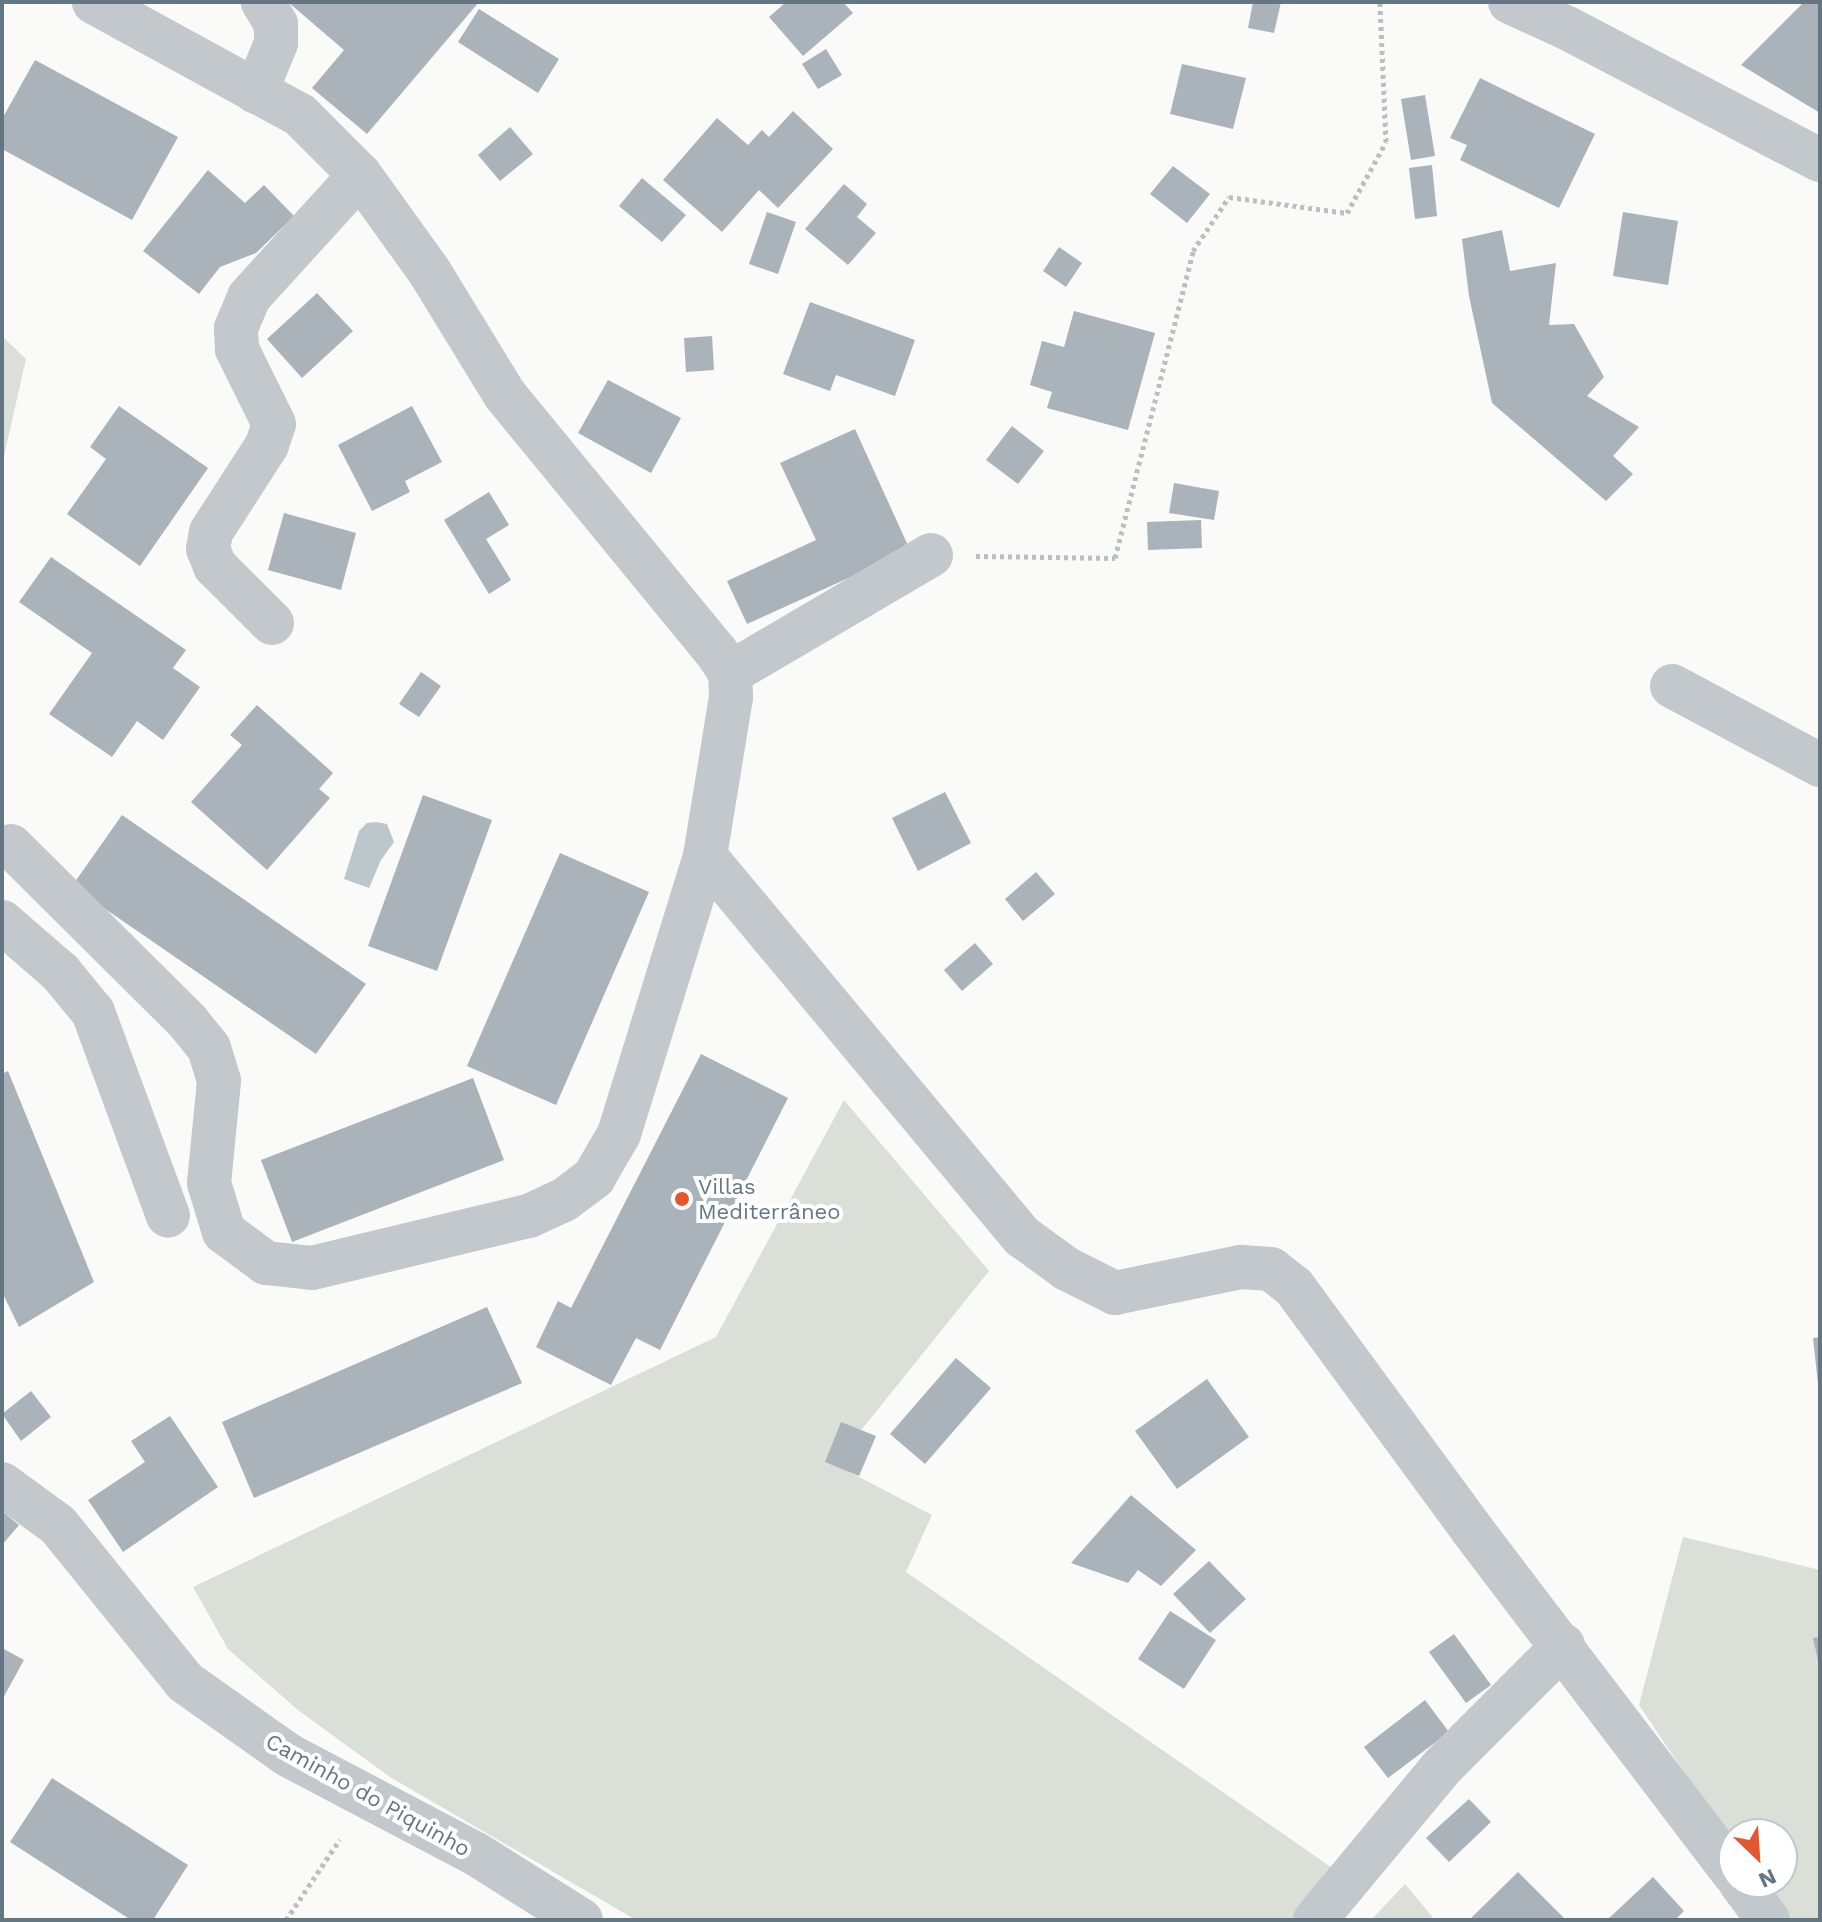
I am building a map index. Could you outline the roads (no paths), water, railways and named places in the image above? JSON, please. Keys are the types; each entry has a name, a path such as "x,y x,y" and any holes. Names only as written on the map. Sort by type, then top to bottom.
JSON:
{"street":[{"path":"11,846 188,1022 209,1048 219,1081 209,1183 224,1232 266,1263 312,1268 529,1216 564,1200 594,1177 619,1134 705,856 731,697 730,673 505,395 429,271 360,175 300,115 94,2"},
{"path":"256,92 276,43 276,24 263,2"},
{"path":"1510,2 1817,155"},
{"path":"272,623 215,566 208,549 211,532 267,445 274,424 237,349 236,328 249,297 360,175"},
{"path":"730,673 931,555"},
{"path":"1672,686 1820,765"},
{"path":"705,856 1023,1237 1056,1261 1115,1293 1241,1267 1271,1269 1294,1287 1473,1531 1718,1852"},
{"path":"2,922 60,972 93,1012 168,1216"},
{"name":"Caminho do Piquinho","path":"2,1484 58,1525 185,1682 288,1755 476,1854 581,1920"},
{"path":"1315,1920 1441,1768 1563,1646"},
{"path":"1752,1898 1768,1920"}],"place":[{"name":"Villas Mediterrâneo","path":"682,1199"}]}
